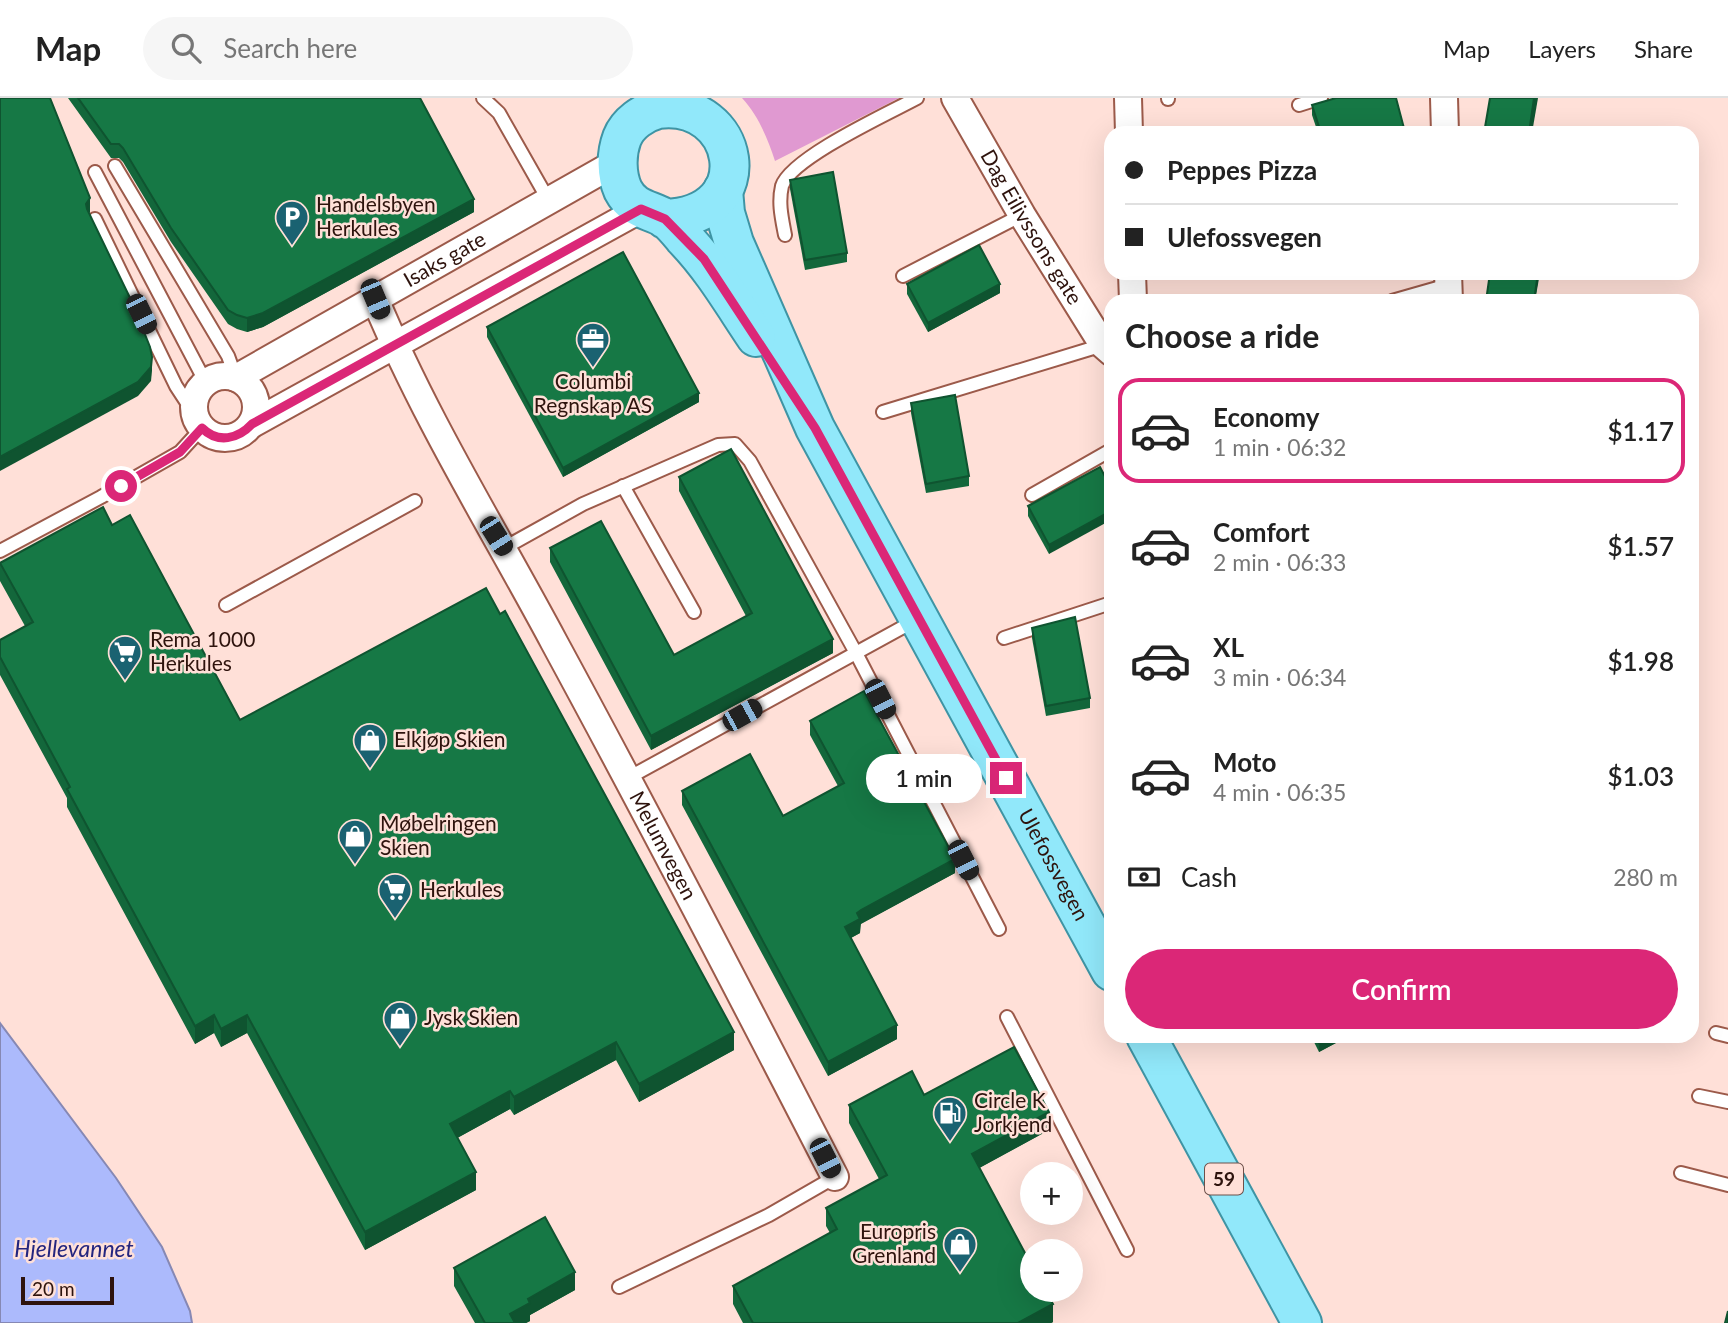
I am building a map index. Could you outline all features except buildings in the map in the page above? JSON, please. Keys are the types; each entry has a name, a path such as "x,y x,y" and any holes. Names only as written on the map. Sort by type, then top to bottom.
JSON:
{"main road":[{"path":"678,102 706,115 721,131 727,143 730,162 723,190 716,201 685,218 653,214 624,190 619,131 645,113 678,102"},
{"name":"Ulefossvegen","path":"723,190 734,243 815,428"},
{"name":"Ulefossvegen","path":"653,214 704,259 815,428 1104,958"},
{"name":"59","path":"1160,1043 1301,1323"}],"street":[{"name":"Dag Eilivssons gate","path":"956,98 1023,215 1104,344"},
{"path":"1128,98 1129,126"},
{"path":"1444,98 1445,126"},
{"name":"Isaks gate","path":"201,373 236,378 549,201 619,131"},
{"path":"201,373 194,405 198,421 212,436 230,438 245,432 252,424 394,344 653,214"},
{"name":"Melumvegen","path":"375,299 440,438 504,548 628,778 835,1177"},
{"path":"236,378 248,386 255,399 256,413 252,424"}],"lane":[{"path":"484,98 499,113 549,201"},
{"path":"785,235 780,199 783,184 792,170 811,156 918,98"},
{"path":"1299,105 1321,98"},
{"path":"115,166 228,356 236,378"},
{"path":"95,173 201,373"},
{"path":"903,276 1023,215"},
{"path":"0,551 180,452 198,421 176,386 95,219"},
{"path":"1418,294 1448,286"},
{"path":"883,412 1104,350"},
{"path":"504,548 583,504 718,445 735,444 750,461 856,653 999,929"},
{"path":"1032,495 1104,454"},
{"path":"623,486 694,612"},
{"path":"226,605 415,501"},
{"path":"1004,638 1104,605"},
{"path":"628,778 919,619"},
{"path":"1007,1017 1126,1250"},
{"path":"1699,1096 1728,1102"},
{"path":"1681,1173 1728,1185"},
{"name":"Melumvegen","path":"619,1287 769,1215 835,1177"}],"shaded area":[{"path":"742,98 899,98 775,161 762,128"}],"water":[{"name":"Hjellevannet","path":"0,1023 116,1178 162,1247 190,1311 192,1323 0,1323"}],"place":[{"name":"Handelsbyen Herkules","path":"292,247"},
{"name":"Columbi Regnskap AS","path":"593,369"},
{"name":"Rema 1000 Herkules","path":"125,682"},
{"name":"Elkjøp Skien","path":"370,770"},
{"name":"Møbelringen Skien","path":"355,866"},
{"name":"Herkules","path":"395,920"},
{"name":"Jysk Skien","path":"400,1048"},
{"name":"Circle K Jorkjend","path":"950,1143"},
{"name":"Europris Grenland","path":"960,1274"}],"route":[{"path":"121,486 180,452 202,428 212,436 221,438 230,438 245,432 252,424 394,344 641,209 665,219 704,259 815,428 1006,778"}]}
